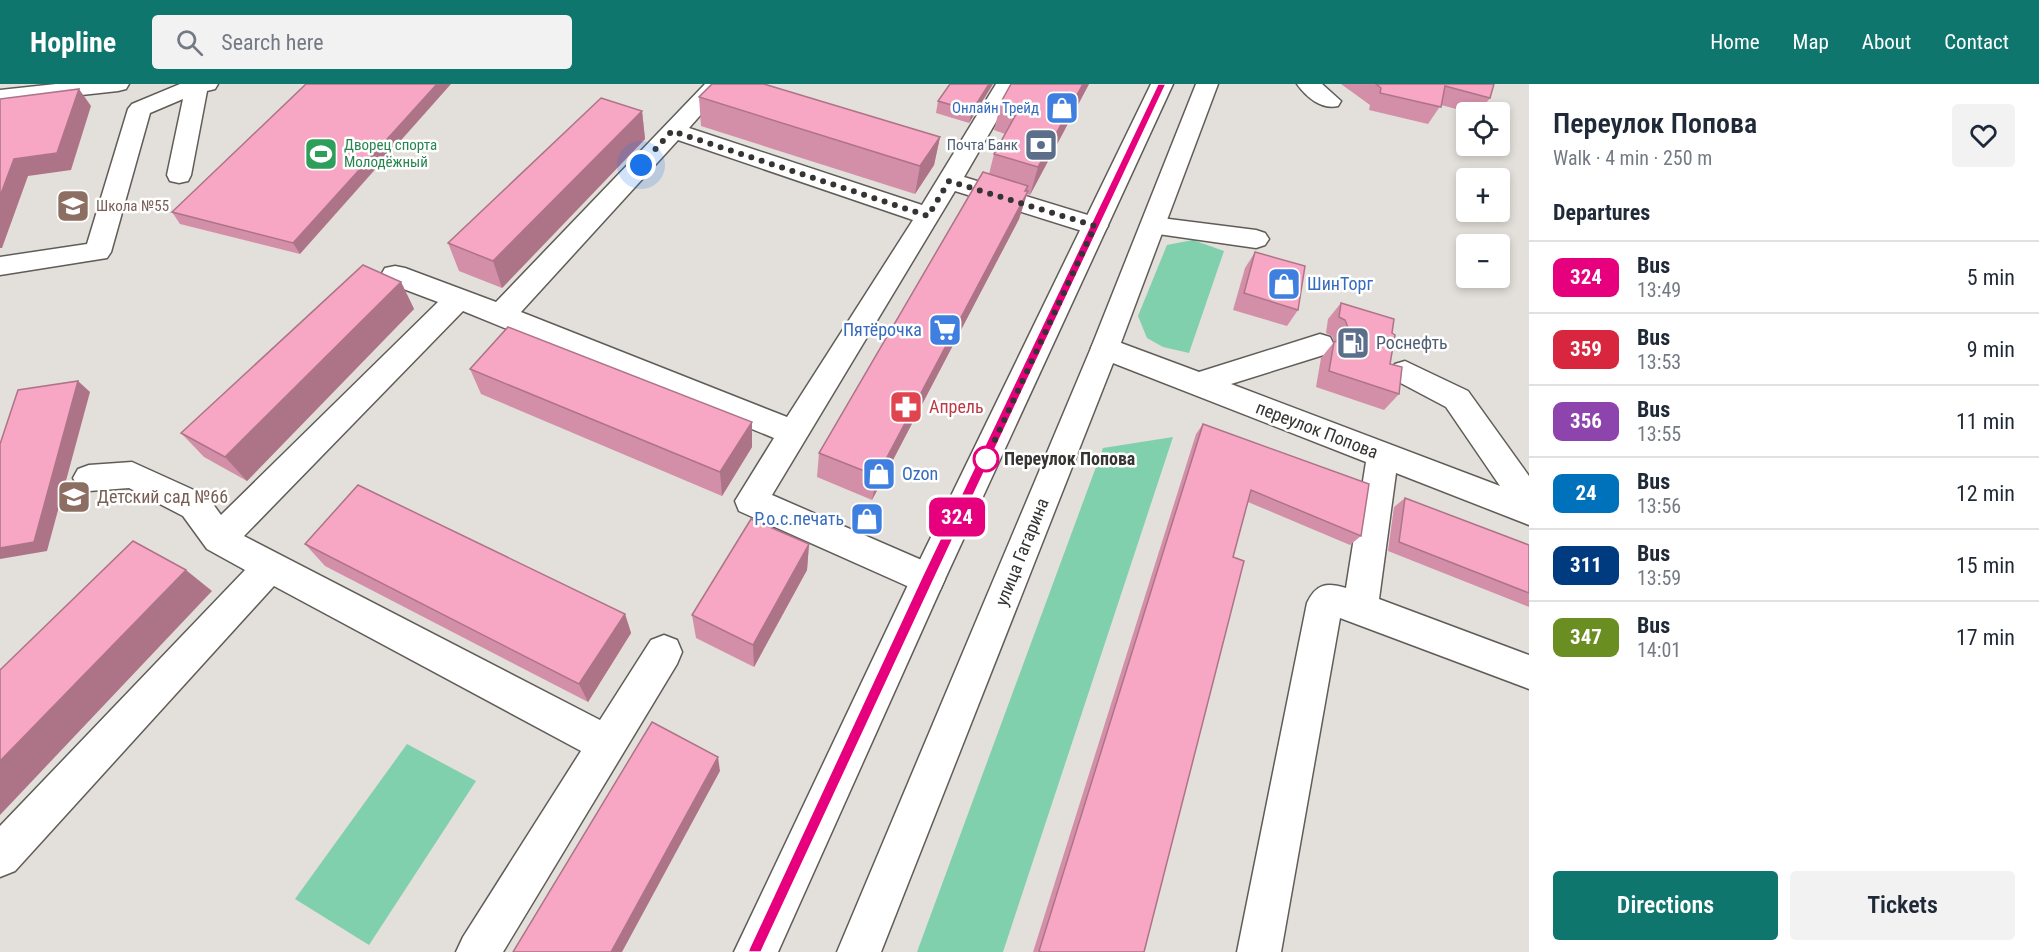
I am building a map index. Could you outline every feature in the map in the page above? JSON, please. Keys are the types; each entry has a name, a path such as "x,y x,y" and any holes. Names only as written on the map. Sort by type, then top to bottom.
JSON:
{"main road":[{"path":"0,98 118,84"},
{"path":"178,175 196,84"},
{"path":"0,266 98,252 141,109 196,84"},
{"path":"501,315 717,84"},
{"path":"928,579 751,501 1007,84"},
{"path":"756,952 928,579 1162,84"},
{"name":"улица Гагарина","path":"859,952 1105,348 1207,84"},
{"path":"1308,84 1330,101"},
{"path":"672,131 928,216"},
{"path":"949,181 1095,226"},
{"path":"1153,226 1256,239"},
{"path":"394,275 501,315 794,433"},
{"path":"219,539 457,300"},
{"path":"1197,384 1320,345"},
{"name":"переулок Попова","path":"1105,348 1529,511"},
{"path":"1405,372 1457,399 1492,439 1529,502"},
{"path":"1457,484 1477,452 1492,439"},
{"path":"1360,608 1383,455"},
{"path":"89,478 132,476 195,506 219,539 607,744"},
{"path":"0,856 270,567"},
{"path":"1259,952 1325,603 1331,599 1360,608 1529,672"},
{"path":"478,952 664,652"}],"green space":[{"path":"1193,240 1224,251 1189,353 1163,347 1147,338 1138,316 1167,245"},
{"path":"1173,437 1003,952 917,952 1103,448"},
{"path":"407,744 476,781 369,945 295,899"}],"building":[{"name":"Дворец спорта Молодёжный","path":"306,84 437,84 293,243 172,212"},
{"path":"712,84 764,84 940,137 920,166 699,97"},
{"path":"950,84 989,84 972,111 938,101"},
{"path":"1011,84 1083,84 1038,167 994,154 1020,107 1001,102"},
{"path":"1376,84 1494,84 1490,98 1445,86 1441,107 1380,93 1381,88"},
{"path":"79,89 57,153 14,159 0,196 0,99"},
{"path":"601,98 642,111 493,261 448,243"},
{"path":"983,172 1028,186 1025,191 1028,191 877,476 819,453"},
{"path":"1255,252 1305,266 1298,310 1244,293"},
{"path":"363,265 401,282 225,457 181,433"},
{"path":"1341,303 1394,319 1392,333 1395,335 1390,364 1402,367 1399,394 1329,371 1334,342 1344,339 1349,330 1345,320 1339,317"},
{"path":"508,327 752,422 720,472 470,369"},
{"path":"78,381 34,542 0,548 0,444 18,390"},
{"path":"1203,424 1369,484 1361,536 1251,490 1233,557 1244,561 1144,952 1041,952 1039,951"},
{"path":"358,485 625,614 579,684 305,544"},
{"path":"1405,498 1529,545 1529,593 1399,542"},
{"path":"751,519 809,544 753,645 692,615"},
{"path":"133,541 186,570 0,761 0,670"},
{"path":"652,722 718,757 611,952 513,952"}],"bus line":[{"name":"324","path":"756,952 928,579 1162,84"}],"place":[{"name":"Онлайн Трейд","path":"1062,108"},
{"name":"Почта Банк","path":"1041,145"},
{"name":"Дворец спорта Молодёжный","path":"321,154"},
{"name":"Школа №55","path":"73,206"},
{"name":"ШинТорг","path":"1284,284"},
{"name":"Пятёрочка","path":"945,330"},
{"name":"Роснефть","path":"1353,343"},
{"name":"Апрель","path":"906,407"},
{"name":"Переулок Попова","path":"986,459"},
{"name":"Ozon","path":"879,474"},
{"name":"Детский сад №66","path":"74,497"},
{"name":"Р.о.с.печать","path":"867,519"}],"route":[{"path":"641,165 672,131 928,216 949,181 1095,226 986,459"}]}
